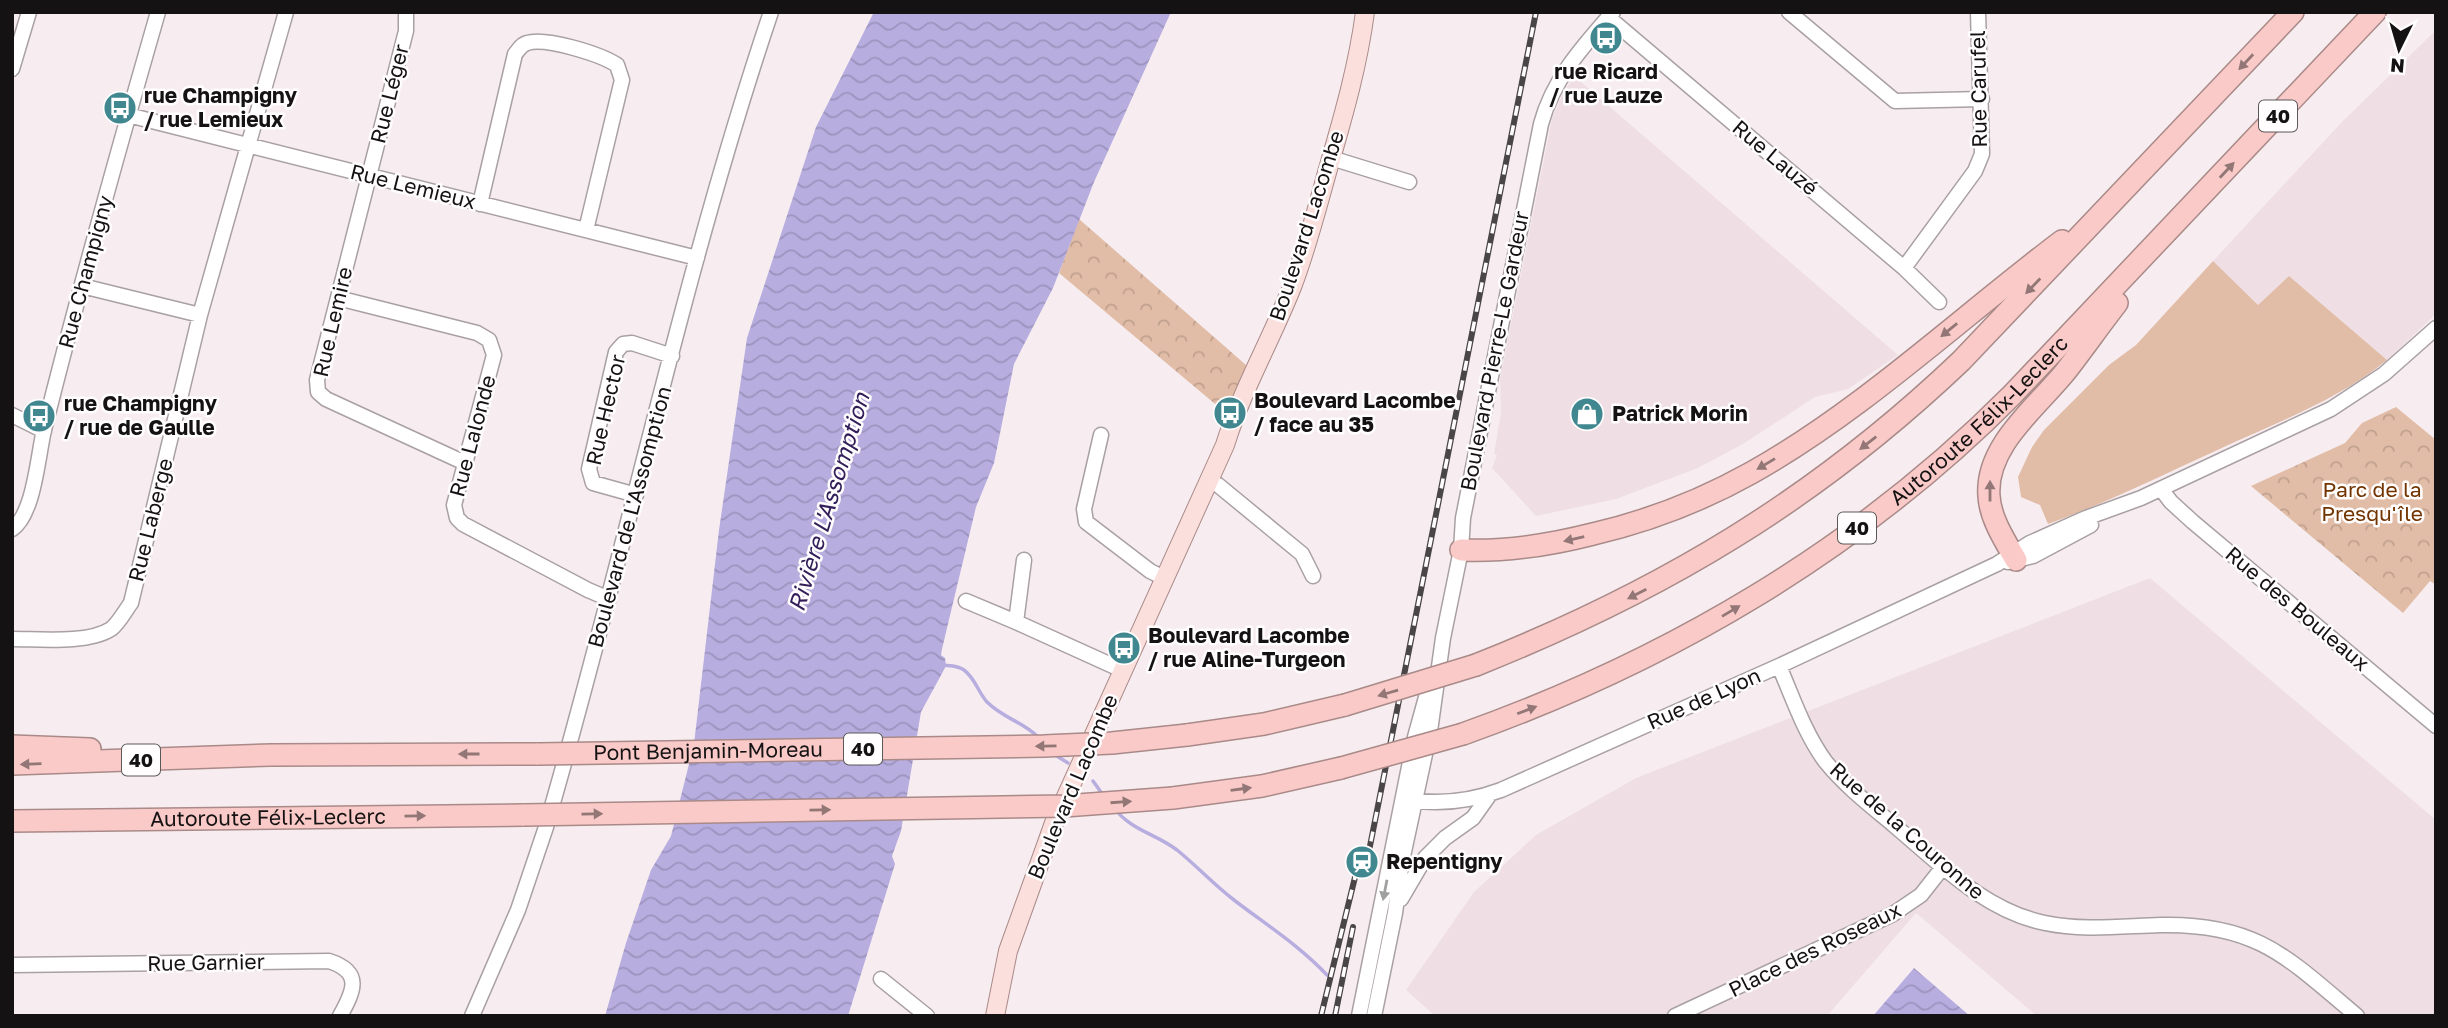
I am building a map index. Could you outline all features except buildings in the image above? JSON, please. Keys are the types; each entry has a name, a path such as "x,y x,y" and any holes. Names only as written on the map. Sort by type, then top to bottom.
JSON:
{"highway":[{"name":"40","path":"2114,201 2293,12"},
{"name":"Autoroute Félix-Leclerc","path":"12,821 1052,806 1173,798 1262,786 1341,768 1463,734 1568,694 1660,650 1740,607 1846,536 1920,479 2001,407 2375,12"},
{"path":"1461,550 1527,547 1609,530 1678,509 1750,474 1855,403 2114,201"},
{"name":"Pont Benjamin-Moreau","path":"271,755 538,754 1112,743 1265,724 1345,705 1476,665 1593,616 1658,583 1733,539 1813,485 1885,430 1941,380 2114,201"},
{"path":"2009,559 1989,497 1991,475 2000,452 2064,373 2180,220"},
{"path":"12,746 271,755"},
{"name":"40","path":"12,764 271,755"},
{"path":"12,831 188,820"}],"main road":[{"name":"Boulevard Lacombe","path":"995,1016 1006,959 1054,823 1225,445 1233,419 1292,286 1357,61 1365,12"}],"street":[{"path":"12,69 29,12"},
{"name":"Rue Champigny","path":"12,529 19,525 27,509 44,431 82,286 158,12"},
{"path":"248,145 286,12"},
{"name":"Rue Léger","path":"370,176 406,31 406,12"},
{"name":"Boulevard de L'Assomption","path":"472,1016 518,910 542,841 609,598 697,258 771,12"},
{"path":"1790,12 1895,101 1982,99"},
{"name":"Rue Carufel","path":"1904,268 1975,171 1982,154 1978,12"},
{"name":"Boulevard Pierre-Le Gardeur","path":"1360,1016 1409,800 1430,731 1443,638 1461,550 1463,517 1546,106 1565,69 1610,15"},
{"name":"Rue Lauzé","path":"1610,15 1904,268 1939,302"},
{"path":"480,204 515,54 529,42 553,44 606,58 617,65 622,80 586,230"},
{"name":"Rue Lemieux","path":"128,115 697,258"},
{"name":"Rue Laberge","path":"12,639 77,638 97,634 111,629 131,603 200,315 248,145"},
{"path":"1331,158 1409,182"},
{"name":"Rue Lemire","path":"370,176 317,380 318,392 326,399 465,463"},
{"path":"82,286 200,315"},
{"name":"Rue Lalonde","path":"338,299 477,333 489,340 494,355 454,505 455,513 461,523 588,590 609,598"},
{"name":"Rue de Lyon","path":"1409,800 1455,802 1490,794 1524,781 2009,559 2046,550 2135,501 2342,403 2393,367 2436,328"},
{"name":"Rue Hector","path":"636,495 593,483 589,469 616,352 623,344 632,343 672,356"},
{"path":"12,415 44,431"},
{"path":"1101,435 1090,474 1084,509 1086,522 1150,571 1164,578"},
{"path":"1209,480 1301,554 1313,576"},
{"name":"Rue des Bouleaux","path":"2161,489 2189,518 2436,726"},
{"path":"1016,622 1024,561"},
{"path":"965,601 1122,670"},
{"name":"Rue de la Couronne","path":"1779,666 1805,727 1826,761 1874,808 1943,867 1995,905 2033,920 2076,927 2203,926 2229,930 2254,939 2292,962 2357,1016"},
{"path":"1395,914 1413,875 1425,858 1445,838 1473,818 1490,794"},
{"name":"Boulevard Pierre-Le Gardeur","path":"1374,1016 1395,914 1409,800"},
{"name":"Place des Roseaux","path":"1675,1016 1893,914 1921,895 1943,867"},
{"name":"Rue Garnier","path":"12,965 329,961 343,966 351,975 353,983 351,996 340,1016"},
{"path":"881,979 927,1016"}],"shaded area":[{"path":"2436,30 2436,314 2387,360 2289,276 2258,305 2213,261 2340,124"},
{"path":"1574,76 1898,355 1848,389 1815,397 1743,444 1698,468 1616,499 1536,516 1492,468 1497,455 1494,454 1501,412 1500,379 1552,119"},
{"path":"2150,578 2436,820 2436,1016 2037,1016 1916,913 1827,1016 1435,1016 1406,990 1474,892 1536,835 1636,778"}],"green space":[{"path":"1079,219 1254,372 1233,419 1059,273"},
{"path":"2213,261 2258,305 2289,276 2387,360 2369,374 2309,408 2116,497 2048,524 2040,505 2021,497 2018,477 2032,447 2044,430 2109,365 2136,345"},
{"name":"Parc de la Presqu'île","path":"2396,407 2436,440 2436,585 2430,581 2403,613 2251,486 2345,443 2362,423"}],"water":[{"name":"Rivière L'Assomption","path":"874,12 1171,12 1094,182 1053,288 1014,364 994,463 976,507 942,649 941,655 945,658 946,666 921,712 901,831 892,856 895,864 848,1016 605,1016 651,870 671,836 694,744 719,530 747,338 816,127"},
{"path":"1914,968 1970,1016 1873,1016"}],"waterway":[{"path":"942,665 956,666 964,670 987,702 1038,737"},
{"path":"1052,753 1068,763"},
{"path":"1093,781 1103,795"},
{"path":"1115,809 1128,822 1177,850 1327,975"}],"railway":[{"path":"1367,861 1536,12"},
{"path":"1321,1016 1358,865"},
{"path":"1335,1016 1353,927"}],"place":[{"name":"rue Ricard / rue Lauze","path":"1606,38"},
{"name":"rue Champigny / rue Lemieux","path":"120,108"},
{"name":"Boulevard Lacombe / face au 35","path":"1230,413"},
{"name":"Patrick Morin","path":"1587,414"},
{"name":"rue Champigny / rue de Gaulle","path":"39,416"},
{"name":"Boulevard Lacombe / rue Aline-Turgeon","path":"1124,648"},
{"name":"Repentigny","path":"1362,862"}]}
